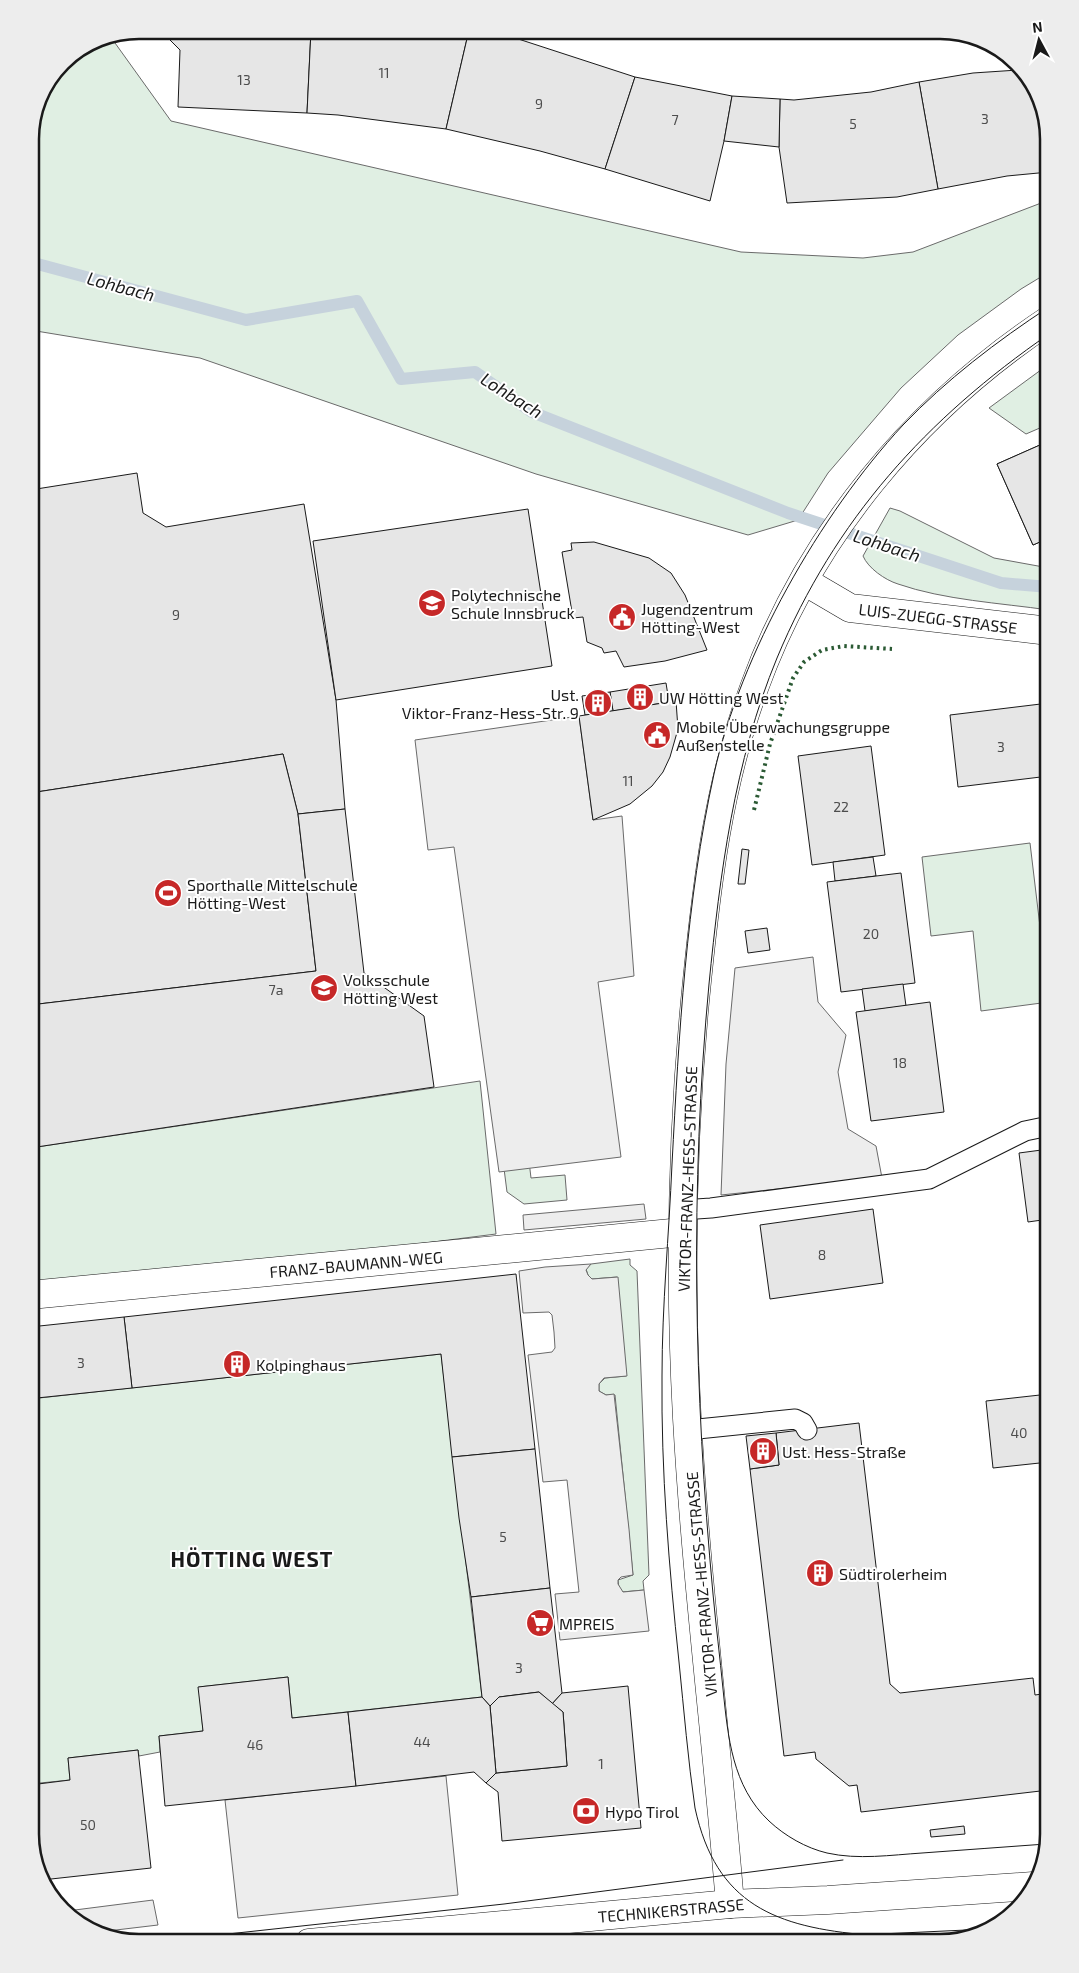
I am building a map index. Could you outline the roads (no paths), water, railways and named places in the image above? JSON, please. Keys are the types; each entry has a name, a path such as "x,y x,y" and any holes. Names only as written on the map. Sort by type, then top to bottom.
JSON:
{"street":[{"name":"VIKTOR-FRANZ-HESS-STRASSE","path":"730,1904 688,1430 682,1221 684,1143 692,1024 705,910 722,801 737,739 754,687 781,625 804,581 861,491 904,442 962,386 1011,345 1040,326"},
{"name":"LUIS-ZUEGG-STRASSE","path":"804,581 850,608 1040,630"},
{"name":"FRANZ-BAUMANN-WEG","path":"39,1293 565,1244 682,1221"},
{"name":"TECHNIKERSTRASSE","path":"405,1934 730,1904 1025,1886"}],"lane":[{"path":"682,1221 711,1208 929,1179 1025,1131 1040,1128"},
{"path":"688,1430 795,1419 803,1423 807,1430"}],"waterway":[{"name":"Lohbach","path":"39,264 246,320 357,301 401,379 475,372 532,412 788,513 1001,583 1040,586"}],"tram line":[{"path":"859,1934 805,1925 778,1917 755,1905 735,1889 718,1868 705,1841 695,1808 669,1555 664,1484 662,1412 663,1323 681,1017 690,919 704,822 726,728 743,681 787,588 813,544 842,501 872,461 903,425 919,408 973,362 1010,333 1040,313"},
{"path":"1039,1844 874,1856 827,1853 811,1848 782,1832 769,1821 747,1792 734,1760 730,1743 714,1606 698,1365 697,1213 703,1060 718,901 739,778 762,697 777,658 800,608 827,561 856,517 889,476 924,437 963,401 1040,341"},
{"path":"228,1934 504,1904 843,1860"},
{"path":"880,1934 968,1930"}],"place":[{"name":"Polytechnische Schule Innsbruck","path":"432,603"},
{"name":"Jugendzentrum Hötting-West","path":"622,617"},
{"name":"UW Hötting West","path":"640,697"},
{"name":"Ust. Viktor-Franz-Hess-Str. 9","path":"598,703"},
{"name":"Mobile Überwachungsgruppe Außenstelle","path":"657,735"},
{"name":"Sporthalle Mittelschule Hötting-West","path":"168,893"},
{"name":"Volksschule Hötting West","path":"324,988"},
{"name":"Kolpinghaus","path":"237,1364"},
{"name":"Ust. Hess-Straße","path":"763,1451"},
{"name":"Südtirolerheim","path":"820,1573"},
{"name":"MPREIS","path":"540,1623"},
{"name":"Hypo Tirol","path":"586,1811"}],"district":[{"name":"HÖTTING WEST","path":"252,1558"}]}
